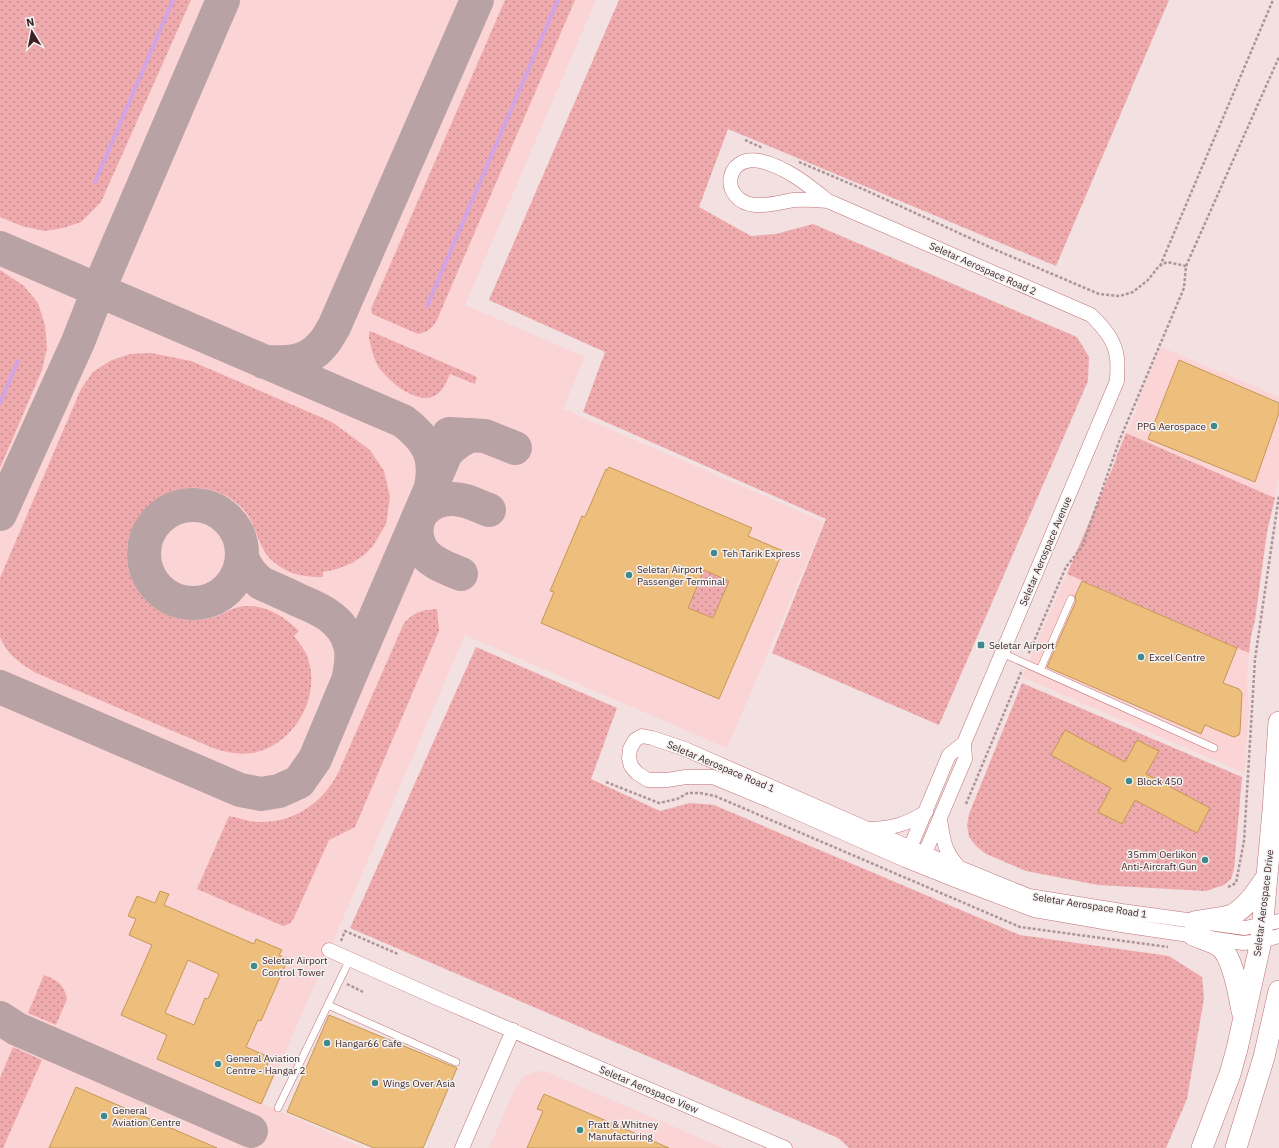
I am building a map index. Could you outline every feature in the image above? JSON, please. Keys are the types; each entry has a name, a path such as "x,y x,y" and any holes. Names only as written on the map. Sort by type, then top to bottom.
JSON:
{"street":[{"name":"Seletar Aerospace Road 2","path":"828,201 807,199 774,204 754,205 738,199 731,190 730,176 734,168 745,161 759,161 784,170 802,180 828,201 1091,315 1102,326 1111,339 1117,358"},
{"name":"Seletar Aerospace Avenue","path":"922,859 965,759 964,743 1117,381 1117,358"},
{"name":"Seletar Aerospace Drive","path":"1202,1148 1230,1074 1244,1018 1270,931 1266,878 1273,811 1279,722"},
{"name":"Seletar Aerospace Road 1","path":"908,854 869,829 774,795 713,777 686,776 667,780 648,780 637,773 631,766 628,758 630,749 635,740 642,736 685,749 774,795 908,854 922,859 1034,910 1193,929 1245,928 1270,931"},
{"name":"Seletar Aerospace Avenue","path":"908,854 950,755 964,743"},
{"path":"869,829 884,829 898,826 912,821 926,812"},
{"path":"940,817 945,848 950,858 959,867"},
{"name":"Seletar Aerospace Road 1","path":"922,859 959,867 1029,896 1193,929"},
{"path":"1193,929 1231,915 1245,905 1266,878"},
{"path":"1193,929 1220,946 1227,957 1234,972 1244,1018"},
{"name":"Seletar Aerospace View","path":"332,952 785,1148"},
{"path":"1236,1148 1264,1057 1279,991"},
{"path":"462,1148 513,1030"}],"lane":[{"path":"1040,670 1071,599"},
{"path":"1002,653 1214,748"},
{"path":"278,1108 350,959"},
{"path":"328,1005 456,1062"}],"path":[{"path":"795,160 865,190 996,250 1099,294 1120,296 1133,292 1148,280 1159,266 1273,0"},
{"path":"966,804 1066,567 1082,547 1120,439 1184,288 1186,266 1279,57"},
{"path":"745,140 766,149"},
{"path":"1159,266 1167,262 1186,266"},
{"path":"1228,888 1236,883 1244,841 1255,659 1279,495"},
{"path":"606,782 659,803 677,799 688,794 700,793 715,796 1020,927 1168,948"},
{"path":"332,952 345,931 398,954"},
{"path":"339,981 363,992"}],"shaded area":[{"path":"0,0 596,0 465,305 585,357 563,409 824,522 727,748 465,635 263,1104 364,1148 0,1148"},
{"path":"0,0 191,0 101,202 81,222 63,228 44,231 22,226 0,217"},
{"path":"505,0 575,0 436,322 428,330 418,334 372,314 371,309"},
{"path":"619,0 1169,0 1056,266 728,129 699,207 751,236 776,234 813,224 1077,337 1089,357 1088,381 939,725 772,653 826,519 583,412 605,352 489,300"},
{"path":"0,270 24,286 38,303 45,325 47,348 42,370 0,468"},
{"path":"370,331 477,377 475,384 450,374 443,387 432,397 417,397 409,394 394,384 378,366 373,355 370,342"},
{"name":"PPG Aerospace","path":"1161,347 1279,397 1279,476 1275,498 1126,433 1139,405 1137,404"},
{"path":"151,353 191,361 332,422 370,450 384,471 390,497 386,524 373,546 364,555 352,563 337,569 323,572 323,577 292,573 280,567 264,551 247,513 225,495 207,489 189,488 172,492 156,500 142,512 133,528 127,547 128,568 143,597 150,605 159,611 178,618 198,620 218,616 239,607 253,606 275,613 288,621 299,631 294,636 308,658 311,677 310,692 306,706 299,720 290,732 279,742 266,749 242,754 213,748 36,673 10,654 0,637 0,578 81,389 93,372 110,361 130,354"},
{"path":"1126,433 1275,498 1267,532 1249,653 1067,574"},
{"path":"704,570 729,581 713,618 688,608"},
{"name":"Excel Centre","path":"1067,574 1249,653 1247,680 1249,709 1244,773 1022,677"},
{"path":"437,609 439,631 355,827 329,840 293,920 289,924 283,926 197,889 229,816 255,822 285,819 307,808 317,801 325,792 339,771 404,623 419,612"},
{"path":"476,647 617,708 591,779 660,811 690,803 714,805 1020,935 1169,956 1202,977 1204,998 1187,1099 1166,1148 849,1148 838,1138 350,928"},
{"path":"1022,683 1242,777 1234,869 1231,879 1224,885 1206,891 1098,885 1026,871 986,854 976,846 969,837 967,825 969,814"},
{"path":"44,975 59,983 66,994 67,999 56,1025 28,1013"},
{"path":"13,1047 42,1060 3,1148 0,1148 0,1078"},
{"path":"537,1071 547,1072 723,1148 489,1148 515,1088 524,1076"}],"building":[{"name":"PPG Aerospace","path":"1179,360 1279,403 1279,413 1255,482 1148,439"},
{"name":"Seletar Airport Passenger Terminal","path":"609,467 752,528 748,536 783,551 719,699 541,623 554,592 550,591 582,516 585,517 606,469 607,470","holes":["704,570 729,581 713,618 688,608"]},
{"name":"Excel Centre","path":"1082,581 1237,648 1223,683 1239,689 1242,693 1239,735 1234,737 1205,725 1201,734 1047,667 1076,601 1075,596"},
{"name":"Block 450","path":"1065,730 1125,762 1137,740 1159,751 1146,774 1210,808 1197,833 1135,800 1122,824 1098,812 1111,788 1051,755"},
{"name":"Seletar Airport Control Tower","path":"160,891 169,894 164,905 254,944 256,939 282,950 279,955 288,959 261,1021 258,1020 246,1047 271,1058 266,1068 275,1072 261,1104 157,1059 167,1035 121,1015 152,945 129,935 136,919 128,916 137,896 155,903","holes":["188,960 219,974 208,999 205,998 194,1025 165,1013"]},
{"name":"Wings Over Asia","path":"329,1015 457,1068 423,1148 374,1148 287,1112"},
{"name":"General Aviation Centre","path":"76,1087 217,1148 49,1148"},
{"name":"Pratt & Whitney Manufacturing","path":"544,1094 669,1148 527,1148 543,1111 537,1109"}],"waterway":[{"path":"95,182 173,0"},
{"path":"427,306 558,0"},
{"path":"0,403 18,361"}],"taxiway":[{"path":"0,514 78,342 98,291 223,0"},
{"path":"264,362 288,362 302,359 316,351 327,339 334,327 477,0"},
{"path":"0,248 403,421 419,435 429,450 433,466 431,487"},
{"path":"449,434 485,436 515,448"},
{"path":"0,687 240,790 261,794 279,791 299,782 315,759 446,453 458,442 472,435"},
{"path":"461,574 438,564 426,555 419,544 417,536 418,521 430,505 443,500 456,499 466,501 489,510"},
{"path":"193,505 212,509 227,520 238,535 242,554 238,573 227,588 212,599 193,603 174,599 159,588 148,573 144,554 148,535 159,520 174,509 193,505"},
{"path":"242,558 250,572 261,583 322,611 330,616 342,628 347,636 351,649 349,676"},
{"path":"0,1018 17,1029 251,1131"}],"place":[{"name":"PPG Aerospace","path":"1214,426"},
{"name":"Teh Tarik Express","path":"714,553"},
{"name":"Seletar Airport Passenger Terminal","path":"629,575"},
{"name":"Seletar Airport","path":"981,645"},
{"name":"Excel Centre","path":"1141,657"},
{"name":"Block 450","path":"1129,781"},
{"name":"35mm Oerlikon Anti-Aircraft Gun","path":"1205,860"},
{"name":"Seletar Airport Control Tower","path":"254,966"},
{"name":"Hangar66 Cafe","path":"327,1043"},
{"name":"General Aviation Centre - Hangar 2","path":"218,1064"},
{"name":"Wings Over Asia","path":"375,1083"},
{"name":"General Aviation Centre","path":"104,1116"},
{"name":"Pratt & Whitney Manufacturing","path":"580,1130"}]}
